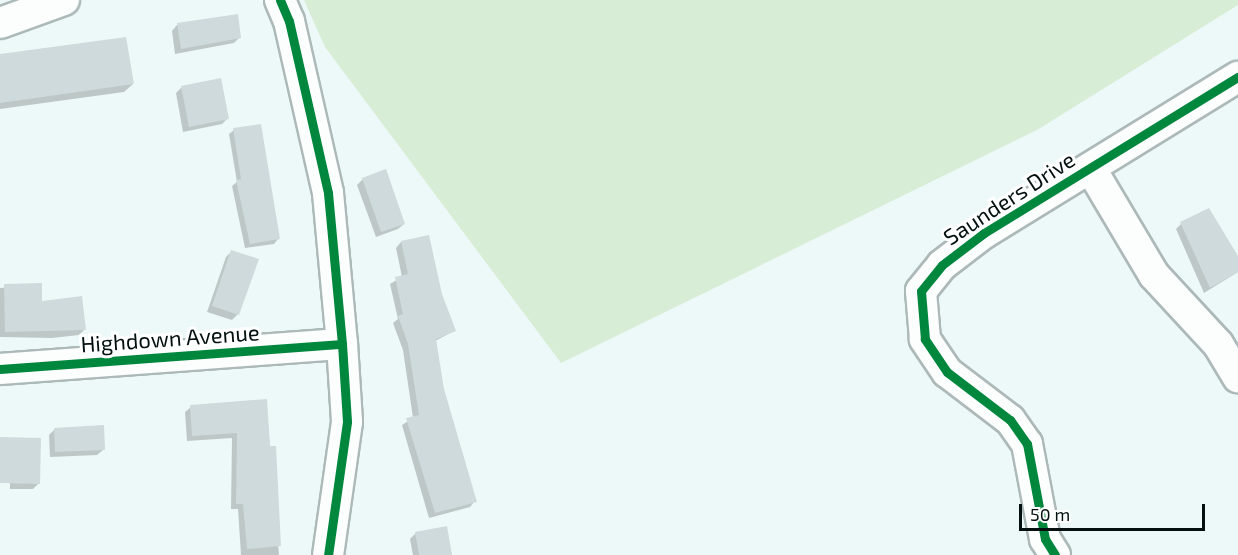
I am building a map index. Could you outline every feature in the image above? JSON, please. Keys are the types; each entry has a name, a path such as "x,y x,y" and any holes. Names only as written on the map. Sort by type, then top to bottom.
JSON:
{"street":[{"path":"0,23 64,0"},
{"path":"280,0 289,21 328,193 342,344 347,422 328,555"},
{"name":"Saunders Drive","path":"1055,555 1045,539 1027,444 1010,420 947,372 925,339 921,291 942,265 984,233 1091,169 1150,128 1238,77"},
{"path":"1091,169 1154,275 1218,344 1238,377"},
{"name":"Highdown Avenue","path":"0,369 342,344"}],"green space":[{"path":"304,0 1238,0 1238,5 1037,130 561,363 325,47"}],"building":[{"path":"238,14 241,38 181,49 177,23"},
{"path":"126,37 134,84 0,103 0,54"},
{"path":"221,78 229,119 189,127 181,86"},
{"path":"261,124 280,239 250,244 236,180 241,179 233,128"},
{"path":"386,169 405,224 381,232 362,178"},
{"path":"1209,208 1238,256 1238,272 1210,288 1180,222"},
{"path":"429,235 442,294 456,331 436,339 444,389 477,502 435,513 406,418 419,415 408,344 398,316 403,314 395,277 408,274 401,241"},
{"path":"231,250 259,259 239,315 212,306"},
{"path":"42,283 42,301 82,296 86,330 5,332 4,284"},
{"path":"267,399 270,446 276,446 281,546 247,549 243,504 236,504 237,433 192,436 190,405"},
{"path":"104,425 105,450 55,452 54,428"},
{"path":"0,437 41,438 40,484 0,483"},
{"path":"447,526 452,555 419,555 415,532"}],"cycle path":[{"path":"280,0 289,21 328,193 342,344 347,422 328,555"},
{"path":"1055,555 1045,539 1027,444 1010,420 947,372 925,339 921,291 942,265 984,233 1238,77"},
{"path":"0,369 342,344"}]}
